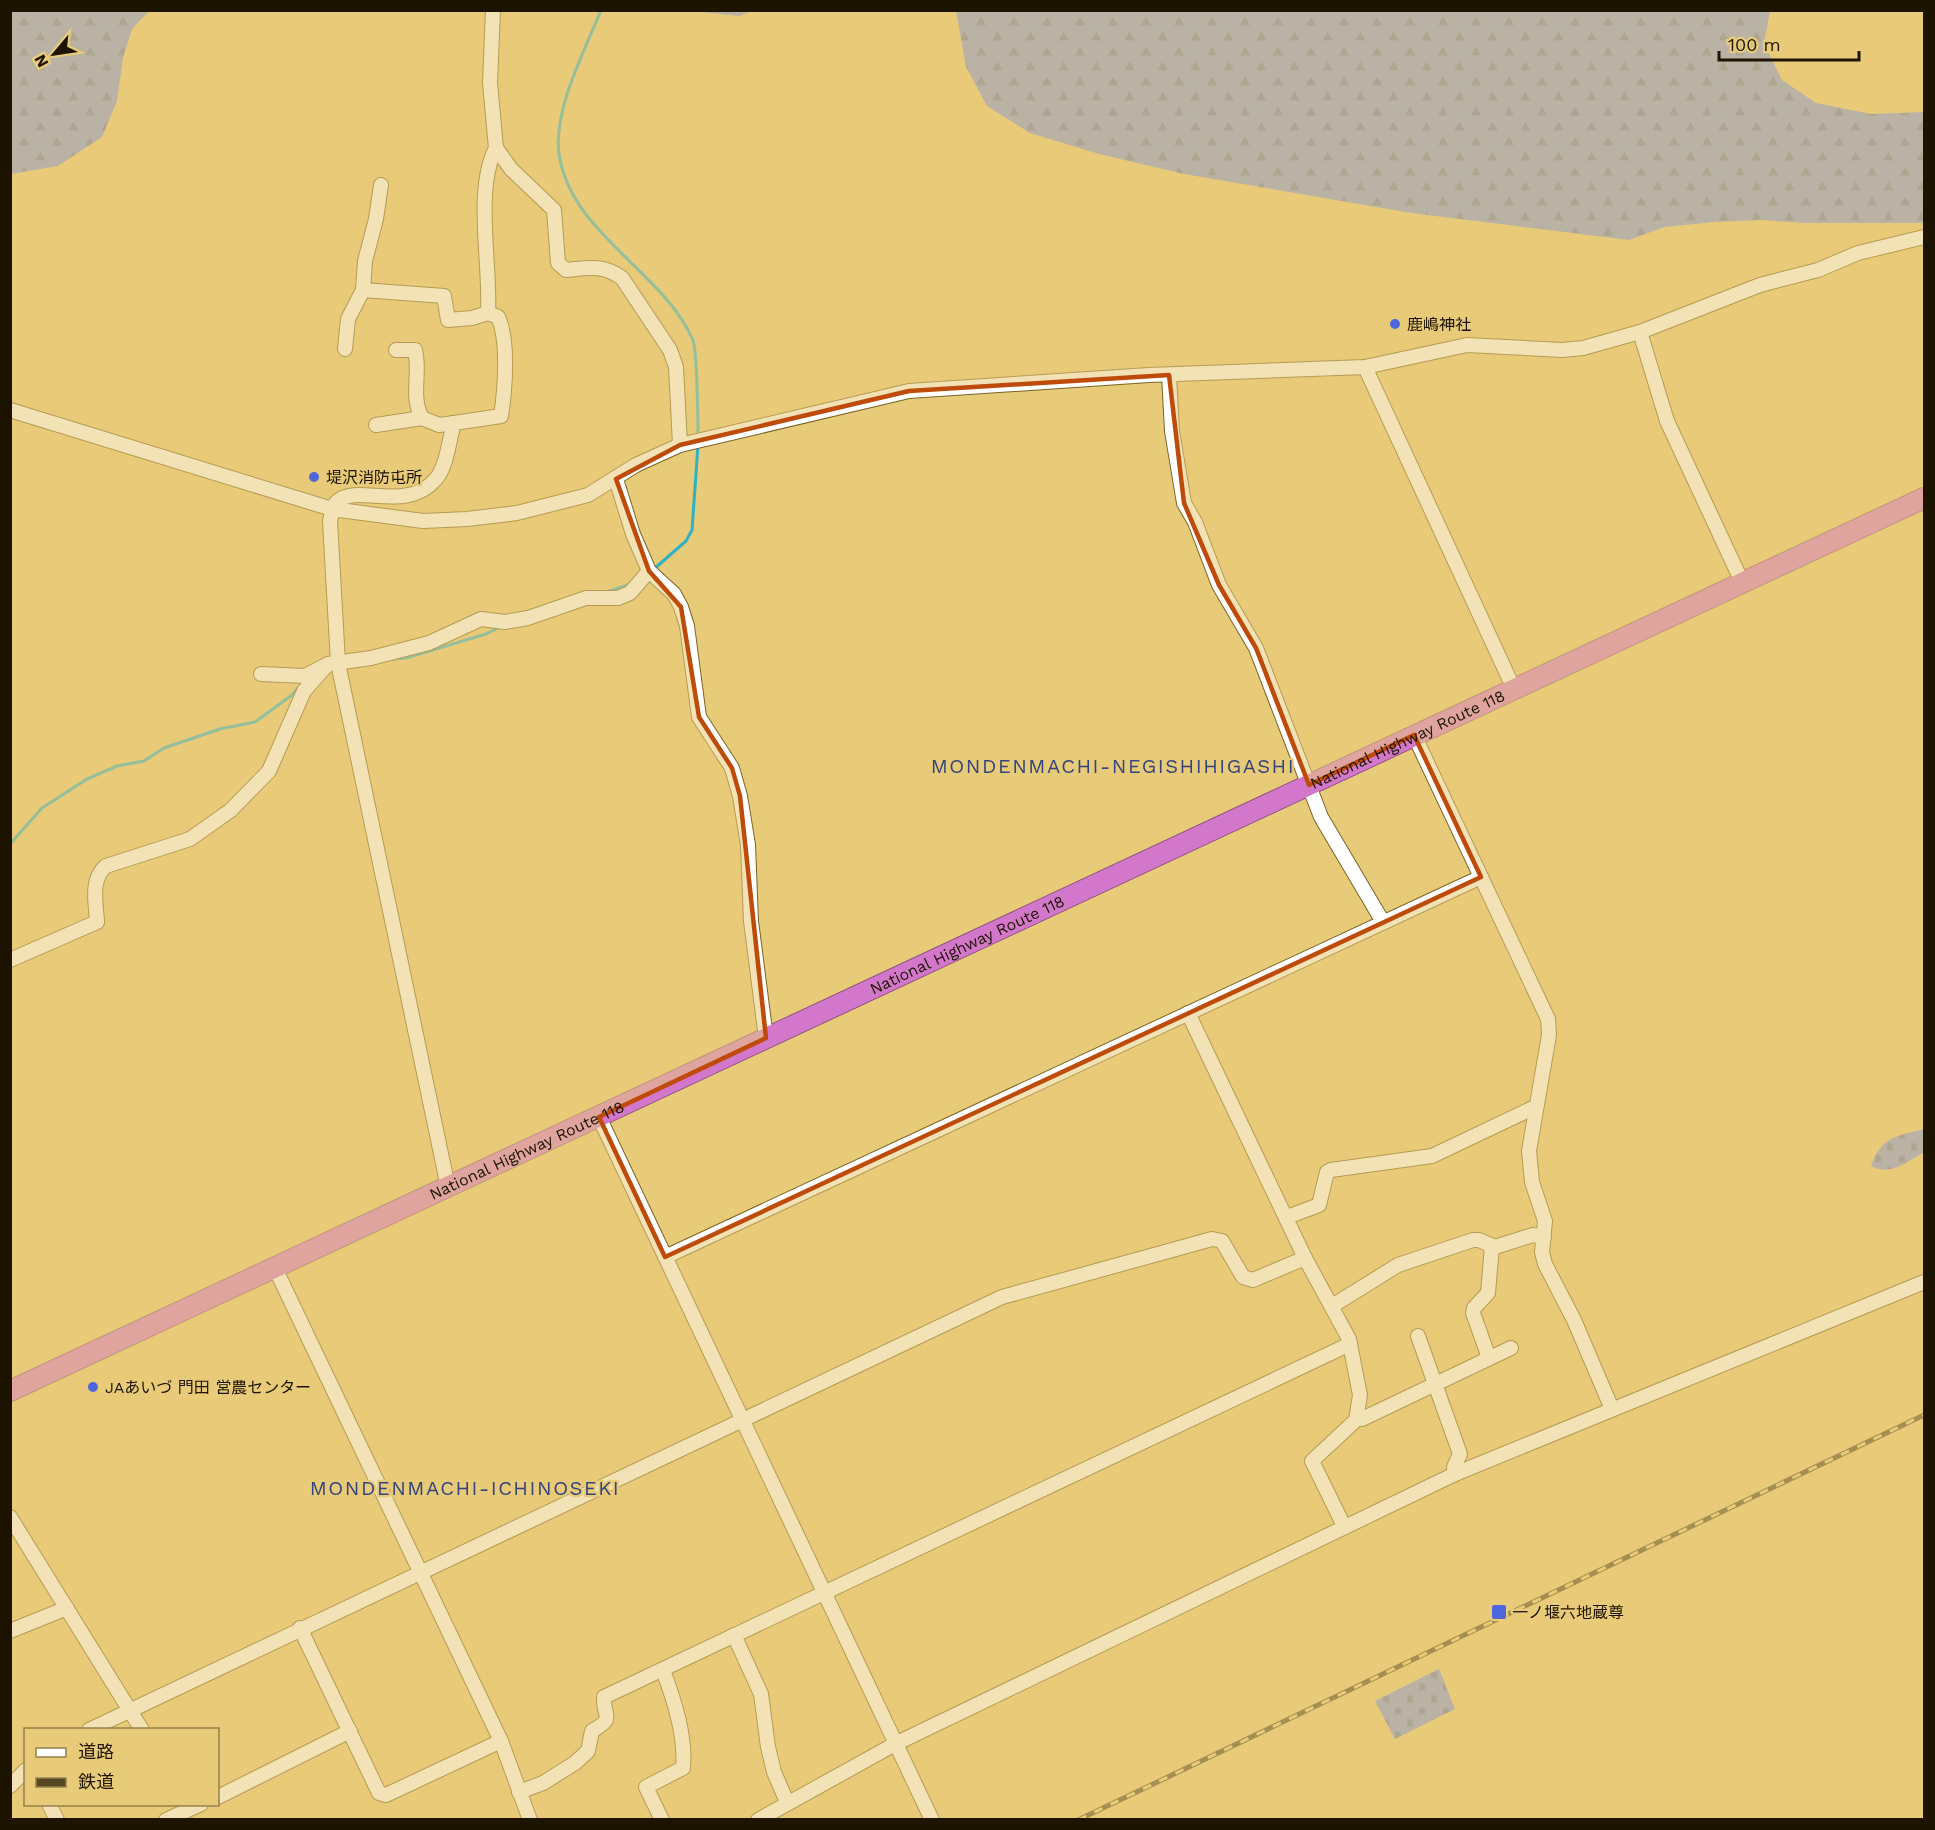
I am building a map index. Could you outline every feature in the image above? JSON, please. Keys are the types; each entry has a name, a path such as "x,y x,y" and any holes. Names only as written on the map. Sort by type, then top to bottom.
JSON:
{"highway":[{"name":"National Highway Route 118","path":"10,1391 1924,498"}],"street":[{"path":"493,10 490,82 496,148 511,169 554,210 558,263 561,268 566,270 597,267 612,271 622,278 670,350 676,367 680,445"},
{"path":"488,313 486,194 489,161 496,148"},
{"path":"345,349 348,319 363,290 365,261 376,219 378,190 381,185"},
{"path":"10,410 332,509 423,521 467,519 517,513 588,495 636,465 680,445 909,391 1168,375 1365,367 1467,345 1562,350 1582,348 1640,332 1760,285 1818,270 1858,253 1924,237"},
{"path":"363,290 444,296 448,320 472,318 488,313 498,317 503,328 501,416 438,425 422,418 376,425"},
{"path":"1640,332 1667,421 1742,582"},
{"path":"396,350 415,350 419,365 414,397 422,418"},
{"path":"1365,367 1514,689"},
{"path":"1168,375 1173,431 1184,503 1195,522 1219,585 1256,648 1321,817 1383,922"},
{"path":"448,1187 333,663 330,521 332,509 338,500 349,496 404,497 424,489 436,480 441,471 454,423"},
{"path":"616,479 633,534 649,571 674,594 681,607 687,626 699,717 732,768 740,796 748,845 751,921 766,1038"},
{"path":"261,674 305,676 333,663 371,658 429,643 482,619 505,622 528,618 586,598 618,598 630,593 649,571"},
{"path":"10,960 96,922 96,883 98,872 106,866 190,839 231,810 269,771 304,691 333,663"},
{"path":"1414,735 1548,1019 1549,1035 1535,1107 1529,1167 1545,1221 1545,1264 1574,1320 1612,1409"},
{"path":"665,1257 1481,877"},
{"path":"1188,1013 1305,1258 1350,1344 1360,1395 1357,1418 1312,1461 1344,1526"},
{"path":"1287,1217 1319,1205 1327,1172 1330,1170 1432,1155 1535,1107"},
{"path":"599,1117 932,1820"},
{"path":"1332,1306 1398,1265 1473,1240 1479,1239 1492,1246 1505,1246 1533,1236 1544,1237"},
{"path":"93,1728 1002,1297 1066,1277 1212,1239 1222,1241 1246,1279 1253,1280 1305,1258"},
{"path":"1489,1358 1473,1313 1474,1308 1488,1293 1492,1246"},
{"path":"275,1268 501,1741 530,1820"},
{"path":"758,1820 895,1744 1455,1474 1924,1282"},
{"path":"1418,1336 1460,1454 1454,1467 1455,1474"},
{"path":"519,1792 560,1773 588,1751 592,1731 606,1723 608,1716 604,1697 1350,1344"},
{"path":"1357,1418 1362,1419 1511,1348"},
{"path":"10,1517 141,1728"},
{"path":"10,1631 67,1608"},
{"path":"300,1628 379,1792 386,1795 501,1741"},
{"path":"734,1635 761,1694 768,1747 774,1772 787,1802"},
{"path":"662,1820 646,1787 683,1768 684,1757 674,1699 663,1670"},
{"path":"219,1796 350,1731"},
{"path":"10,1786 24,1774"},
{"path":"50,1806 57,1820"},
{"path":"166,1820 194,1809"}],"highlighted area":[{"path":"1169,375 1184,503 1219,585 1256,648 1309,785 1414,735 1481,877 665,1257 599,1117 766,1038 740,796 732,768 699,717 681,607 649,571 616,479 680,445 909,391"}],"green space":[{"path":"10,11 149,11 132,29 123,58 117,101 102,137 58,166 11,174"},
{"path":"691,11 752,11 739,16"},
{"path":"956,11 1770,11 1764,44 1782,80 1816,103 1871,114 1924,112 1924,223 1804,223 1762,220 1715,222 1665,227 1629,240 1411,213 1184,174 1099,154 1030,133 987,106 966,67"},
{"path":"1924,1129 1924,1152 1892,1169 1878,1169 1871,1166 1885,1143 1898,1136"},
{"path":"1439,1669 1455,1709 1395,1739 1375,1701"}],"waterway":[{"path":"601,10 565,100 558,137 559,154 567,182 581,207 598,230 661,293 679,315 693,340 698,435"},
{"path":"654,569 686,541 692,530 698,445"},
{"path":"606,592 631,584"},
{"path":"392,659 406,658 486,634 500,627"},
{"path":"10,844 42,808 87,779 117,766 144,761 164,748 220,729 255,722 292,695 303,682"}],"railway":[{"path":"1078,1820 1924,1415"}],"place":[{"name":"鹿嶋神社","path":"1395,324"},
{"name":"堤沢消防屯所","path":"314,477"},
{"name":"JAあいづ 門田 営農センター","path":"93,1387"},
{"name":"一ノ堰六地蔵尊","path":"1499,1612"}],"district":[{"name":"MONDENMACHI-NEGISHIHIGASHI","path":"1113,766"},
{"name":"MONDENMACHI-ICHINOSEKI","path":"465,1488"}]}
